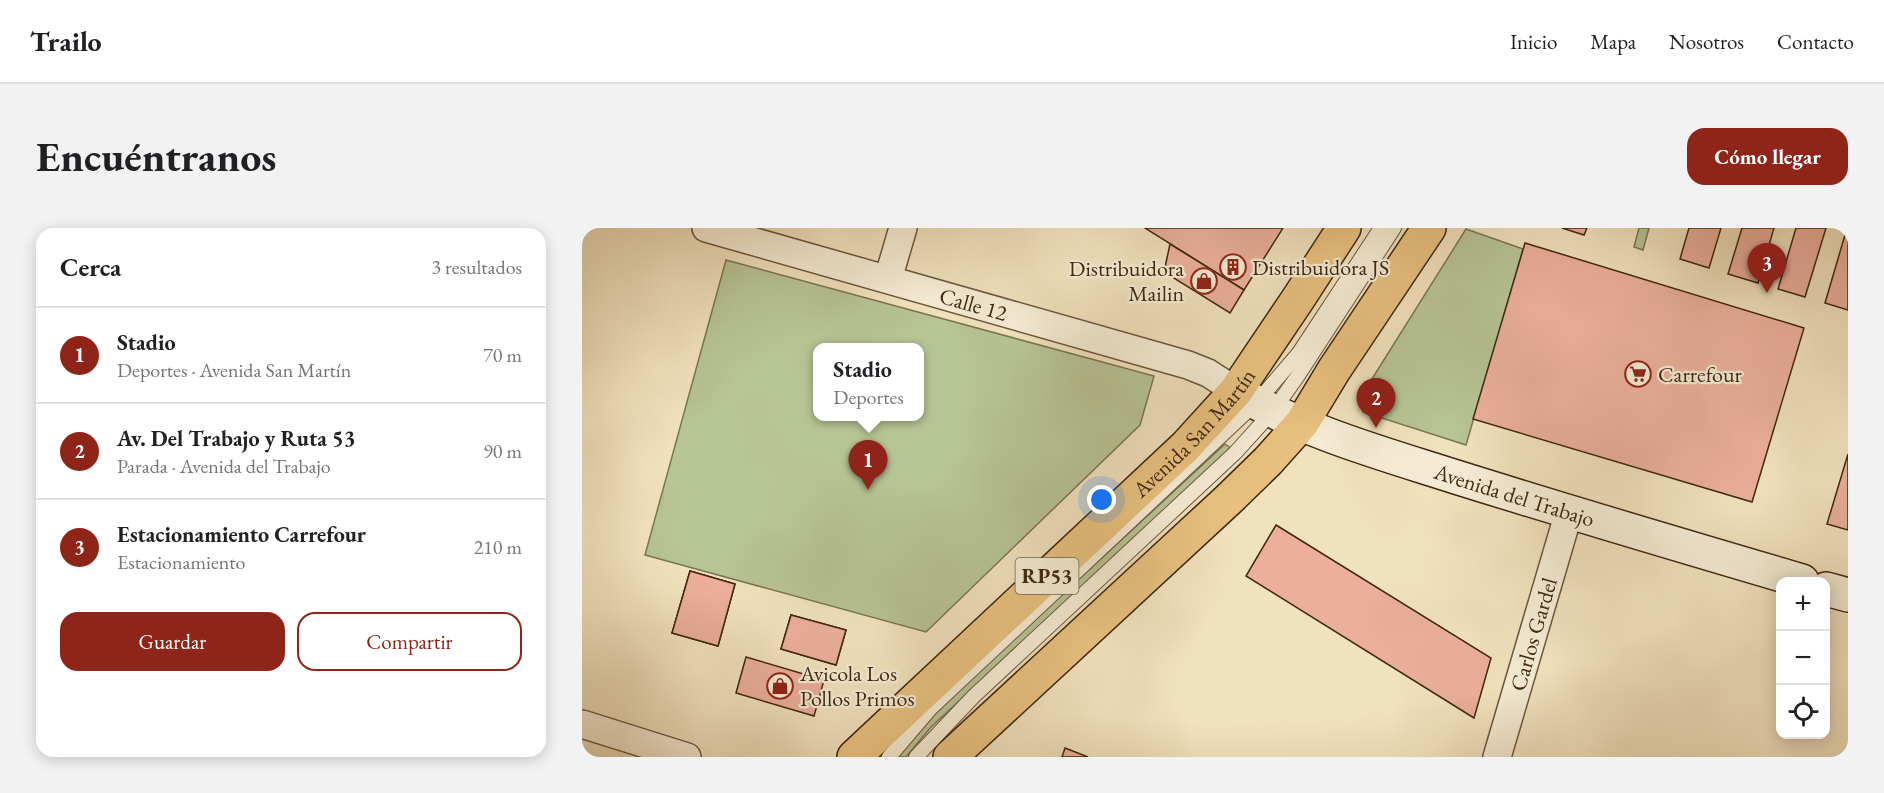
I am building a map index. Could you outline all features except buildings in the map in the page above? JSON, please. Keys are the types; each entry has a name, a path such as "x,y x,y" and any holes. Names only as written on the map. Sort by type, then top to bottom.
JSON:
{"main road":[{"name":"Avenida San Martín","path":"950,757 1268,461 1267,407 1298,299 1344,228"},
{"name":"Avenida San Martín","path":"854,757 1185,447 1267,407 1334,370 1429,228"},
{"name":"Avenida del Trabajo","path":"1267,407 1326,435 1785,577"},
{"path":"1830,590 1848,595"}],"street":[{"name":"Calle 12","path":"706,228 1188,365 1208,373 1267,407"},
{"path":"888,279 903,228"},
{"name":"Carlos Gardel","path":"1497,757 1569,512"},
{"path":"582,724 687,757"}],"lane":[{"path":"916,757 974,696 1235,453 1267,407 1299,353 1381,228"},
{"path":"889,757 930,709 1267,407 1297,377 1394,228"}],"green space":[{"path":"1639,228 1649,228 1643,250 1634,247"},
{"path":"1466,229 1523,249 1466,445 1363,412 1360,398"},
{"path":"726,260 1154,376 1140,425 926,632 645,555"},
{"path":"1225,444 1232,449 931,727 906,757 896,757 934,713"}],"place":[{"name":"Distribuidora JS","path":"1233,267"},
{"name":"Distribuidora Mailin","path":"1204,281"},
{"name":"Estacionamiento Carrefour","path":"1767,293"},
{"name":"Carrefour","path":"1638,374"},
{"name":"Av. Del Trabajo y Ruta 53","path":"1376,428"},
{"name":"Stadio","path":"868,490"},
{"name":"Avicola Los Pollos Primos","path":"780,686"}]}
